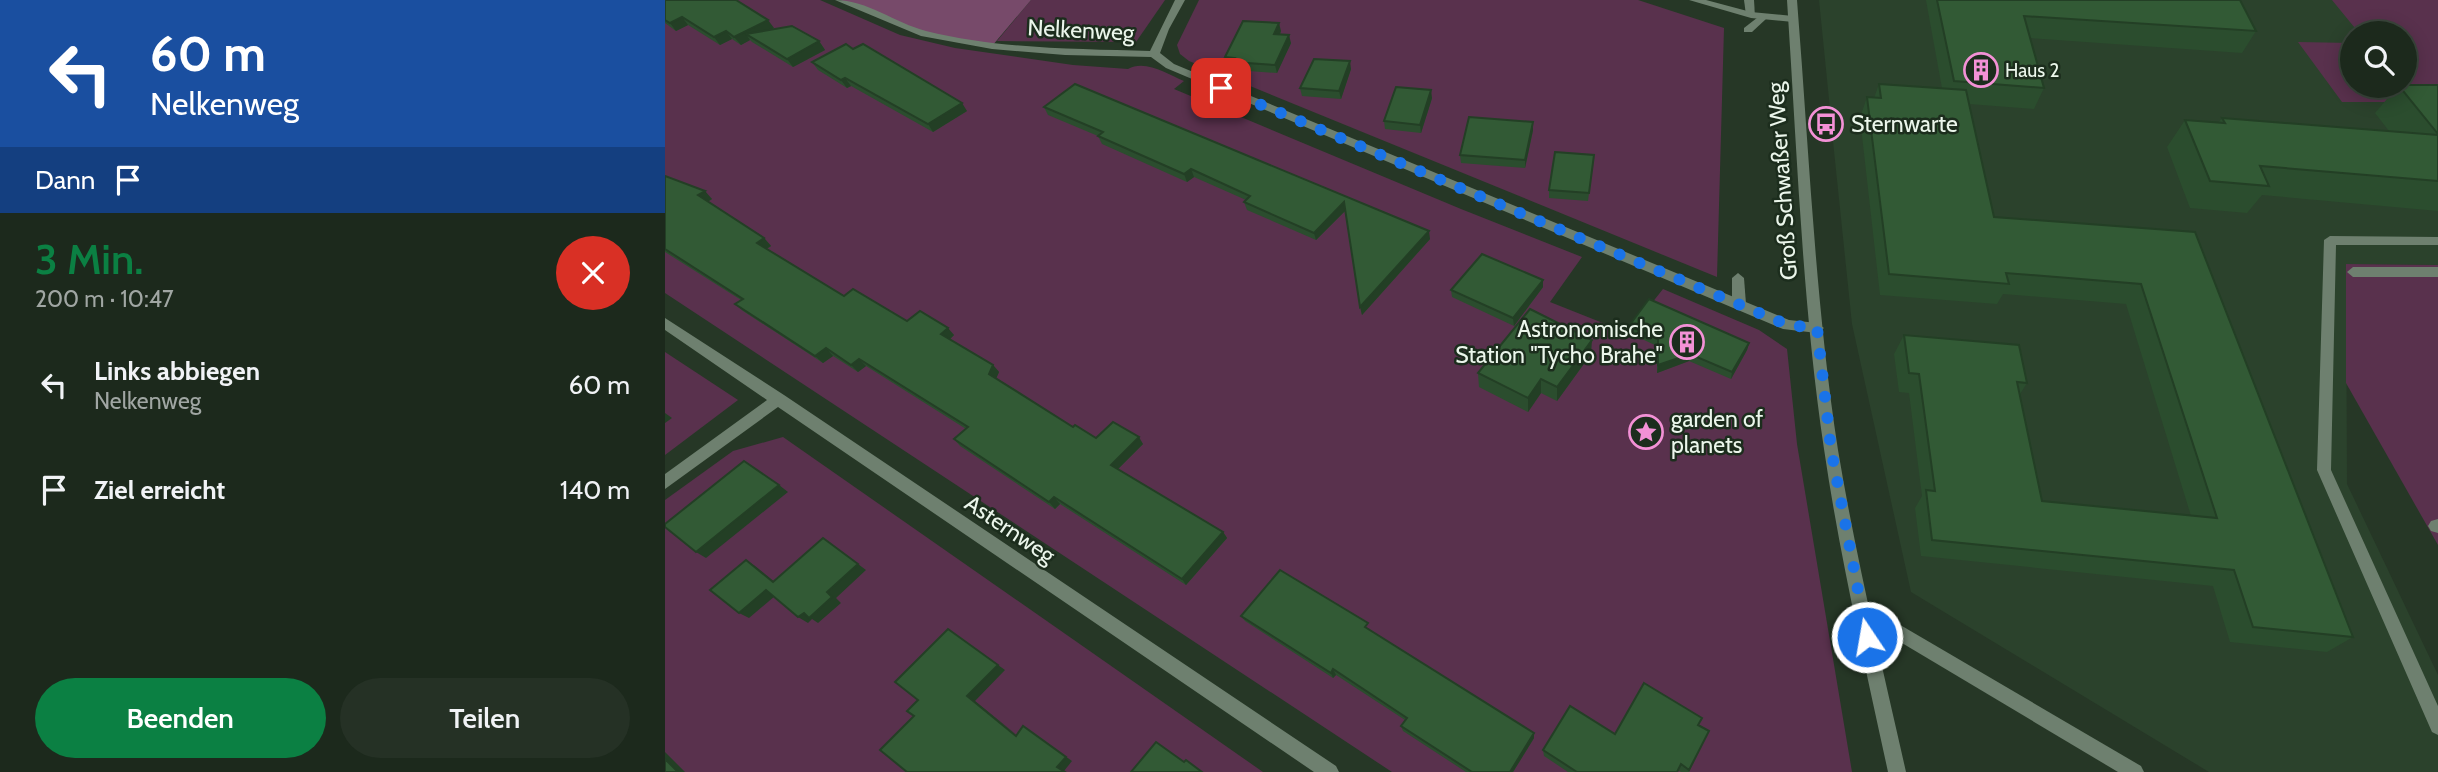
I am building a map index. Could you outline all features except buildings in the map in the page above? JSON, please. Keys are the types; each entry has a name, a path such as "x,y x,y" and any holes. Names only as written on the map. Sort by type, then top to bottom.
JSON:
{"street":[{"name":"Nelkenweg","path":"840,0 921,33 992,46 1065,52 1154,54 1170,66 1788,325 1817,328"},
{"path":"1154,54 1180,0"},
{"path":"1694,0 1757,16 1794,19"},
{"path":"1749,0 1757,16"},
{"name":"Groß Schwaßer Weg","path":"1792,0 1817,328 1831,449 1861,610 1896,772"},
{"path":"1748,30 1757,16"},
{"path":"2438,241 2330,240 2324,470 2438,726"},
{"path":"2353,272 2438,272"},
{"path":"1738,278 1739,304"},
{"name":"Asternweg","path":"665,323 1320,769"},
{"path":"665,482 779,399"},
{"path":"1861,610 2135,772"}],"shaded area":[{"path":"665,0 820,0 900,35 955,48 1073,65 1128,69 1142,66 1156,69 1184,81 1174,89 1582,257 1550,302 1628,333 1663,289 1759,330 1787,349 1797,444 1852,772 1392,772 665,293"},
{"path":"840,0 1031,0 992,46 921,33"},
{"path":"1031,0 1165,0 1136,42 997,41"},
{"path":"1199,0 1638,0 1724,28 1717,277 1189,61 1180,54 1177,45"},
{"path":"1819,0 2438,0 2438,265 2346,264 2347,484 2438,675 2438,772 2209,772 1911,592 1852,324 1831,122 1837,122 1836,110 1830,109"},
{"path":"2332,0 2438,0 2438,102 2342,102 2298,42 2340,43 2340,98 2417,98 2417,21 2349,21"},
{"path":"2346,264 2438,265 2438,545 2346,383"},
{"path":"665,352 738,400 665,455"},
{"path":"783,437 1263,772 665,772 665,500 733,451"}],"place":[{"name":"Haus 2","path":"1981,70"},
{"name":"Sternwarte","path":"1826,124"},
{"name":"Astronomische Station \"Tycho Brahe\"","path":"1687,342"},
{"name":"garden of planets","path":"1646,432"}],"route":[{"path":"1221,88 1788,325 1817,328 1831,449 1867,637"}]}
